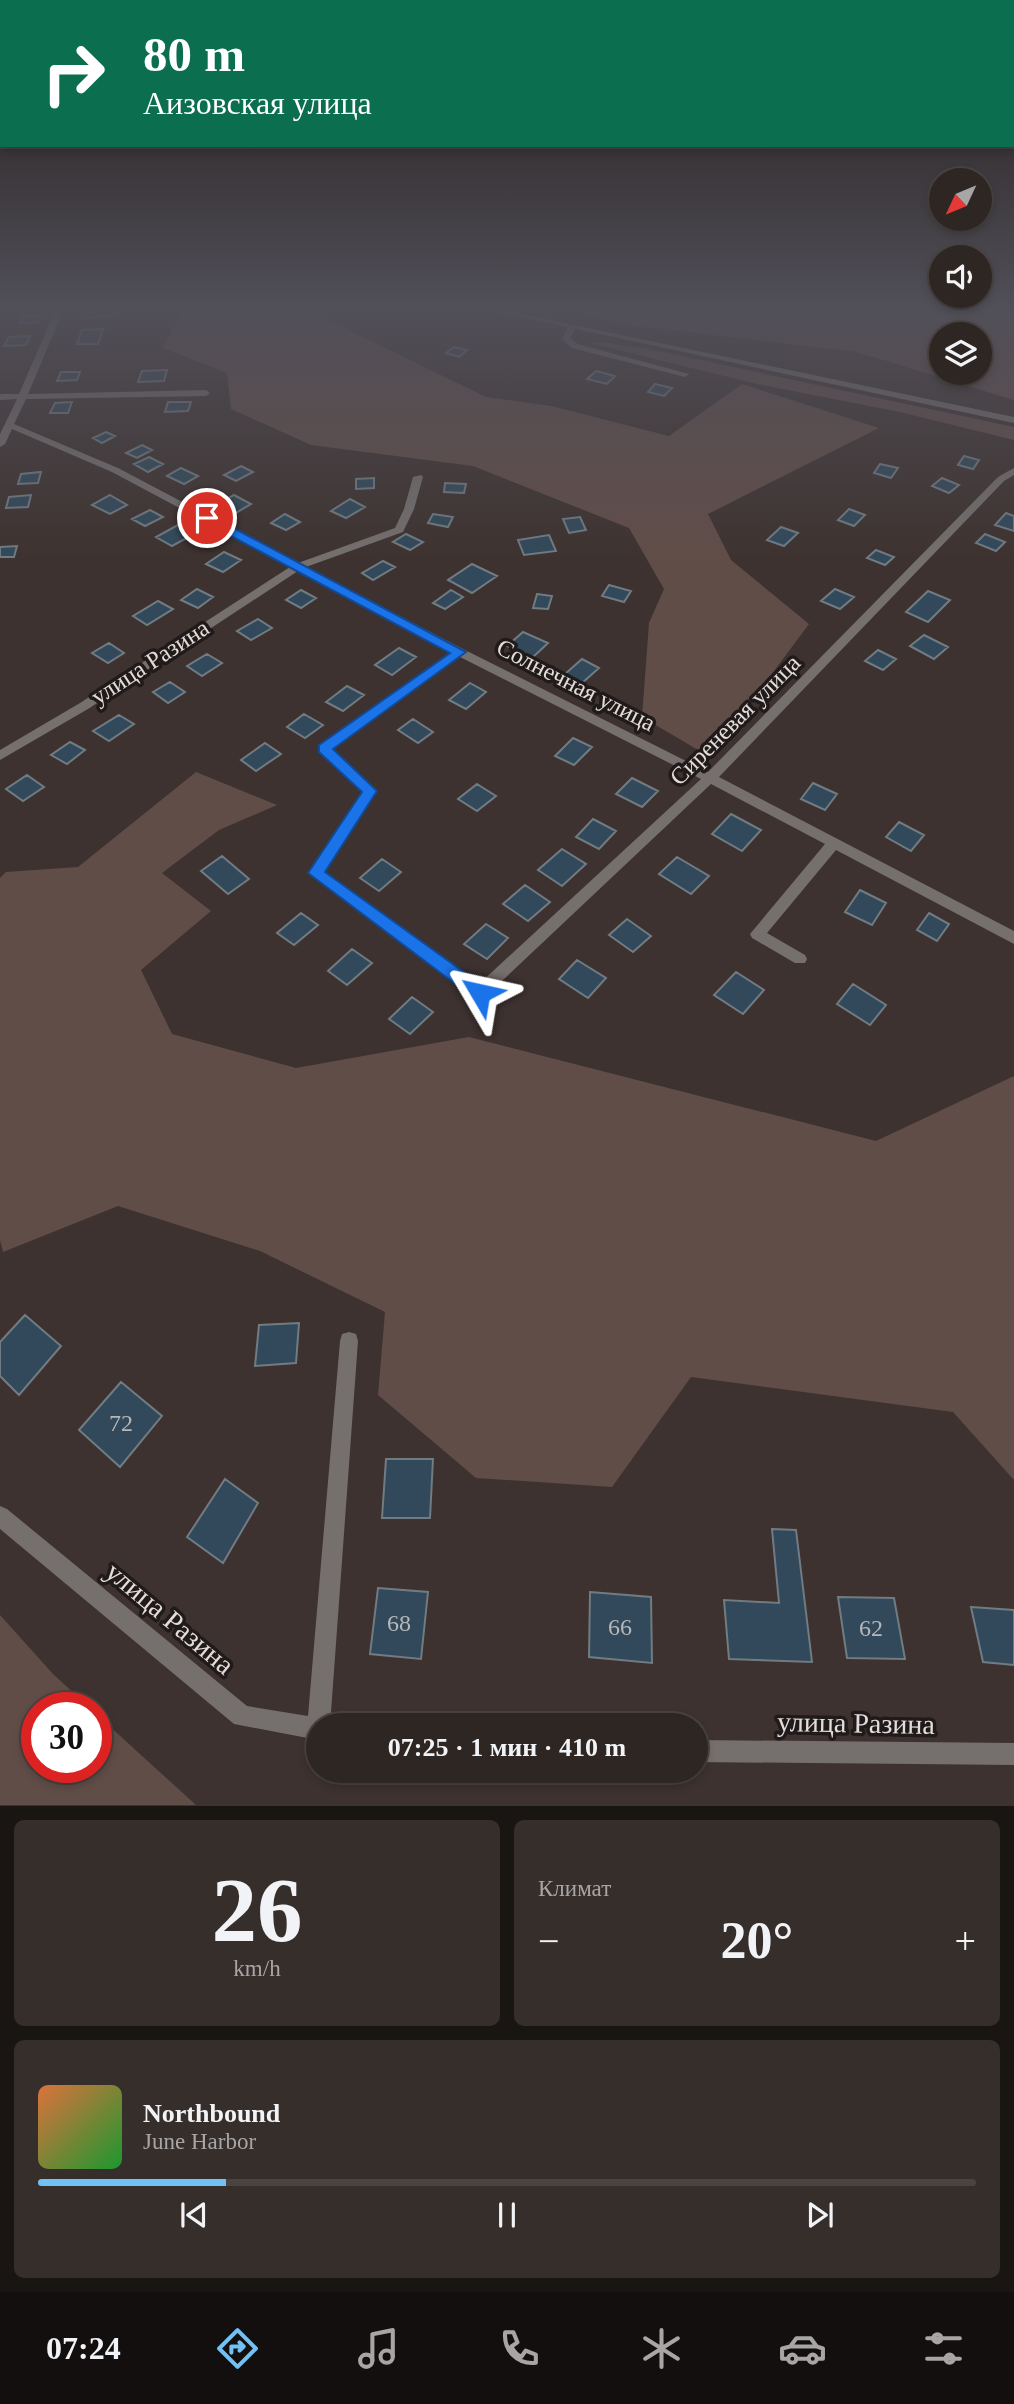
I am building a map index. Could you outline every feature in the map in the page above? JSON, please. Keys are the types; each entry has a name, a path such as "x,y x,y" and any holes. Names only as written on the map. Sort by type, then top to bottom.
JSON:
{"street":[{"path":"0,397 189,393"},
{"path":"887,393 1014,420"},
{"path":"0,444 23,396"},
{"name":"Солнечная улица","path":"10,425 115,470 459,652 710,778 1014,938"},
{"name":"Сиреневая улица","path":"459,652 324,749 370,791 316,873 480,993 710,778 1001,479 1014,471"},
{"path":"299,566 399,530 409,509 418,477"},
{"name":"улица Разина","path":"0,757 84,706 299,566"},
{"path":"800,959 757,934 833,844"},
{"name":"улица Разина","path":"319,1713 349,1341"},
{"name":"улица Разина","path":"0,1516 242,1716 306,1727"},
{"name":"улица Разина","path":"708,1751 1014,1754"}],"shaded area":[{"path":"229,393 478,393 486,397 551,406 669,436 729,393 771,393 879,428 708,514 731,560 809,624 710,757 642,717 649,623 664,589 629,528 473,466 311,445 231,409"},
{"path":"804,393 856,393 1014,427 1014,440 900,412"},
{"path":"992,393 1014,393 1014,400"},
{"path":"196,772 277,805 219,830 162,873 211,911 141,970 172,1034 296,1068 469,1037 876,1141 1014,1076 1014,1480 953,1412 691,1377 612,1487 476,1478 378,1395 385,1312 260,1251 118,1206 3,1252 0,1240 0,878 6,872 78,867"},
{"path":"0,1615 73,1692 21,1692 21,1783 112,1783 112,1729 196,1805 0,1805"}],"building":[{"path":"72,402 68,413 50,413 55,403"},
{"path":"168,402 191,402 188,411 165,412"},
{"path":"106,432 115,436 102,443 93,438"},
{"path":"142,445 152,450 137,458 126,453"},
{"path":"964,456 979,460 973,469 958,465"},
{"path":"149,457 163,464 148,472 134,464"},
{"path":"880,464 898,468 891,478 874,473"},
{"path":"241,466 253,472 236,481 224,475"},
{"path":"181,468 198,476 184,484 167,476"},
{"path":"41,472 38,483 18,484 21,474"},
{"path":"374,478 374,488 356,489 356,479"},
{"path":"942,478 959,485 949,493 932,486"},
{"path":"445,483 466,484 464,493 444,492"},
{"path":"31,495 28,507 6,508 9,497"},
{"path":"110,495 127,505 110,514 92,505"},
{"path":"234,495 251,504 234,514 217,505"},
{"path":"350,499 365,507 346,518 331,511"},
{"path":"849,509 865,515 854,526 838,520"},
{"path":"150,510 163,517 145,526 132,519"},
{"path":"1006,513 1014,516 1014,531 995,525"},
{"path":"285,514 300,522 286,530 271,523"},
{"path":"433,514 453,517 448,527 428,523"},
{"path":"580,517 586,530 569,533 563,519"},
{"path":"178,525 194,534 172,546 156,537"},
{"path":"781,527 798,533 784,546 767,540"},
{"path":"406,534 423,542 410,550 393,542"},
{"path":"985,534 1005,542 996,551 976,543"},
{"path":"549,535 556,551 524,555 518,540"},
{"path":"17,546 14,557 0,557 0,547"},
{"path":"876,550 894,557 885,565 867,558"},
{"path":"224,552 241,560 223,572 206,564"},
{"path":"383,561 395,567 373,580 362,573"},
{"path":"472,564 497,576 472,593 448,580"},
{"path":"609,585 631,591 624,602 602,596"},
{"path":"197,589 213,597 198,608 181,600"},
{"path":"835,589 854,597 840,609 821,601"},
{"path":"301,590 316,598 301,608 286,600"},
{"path":"451,590 463,597 445,609 433,603"},
{"path":"928,591 950,600 928,622 906,612"},
{"path":"537,594 552,596 548,609 533,608"},
{"path":"158,601 173,609 147,625 133,616"},
{"path":"258,619 272,628 251,640 237,631"},
{"path":"523,632 548,643 532,658 507,646"},
{"path":"924,635 948,647 934,659 910,646"},
{"path":"109,643 124,653 108,663 92,653"},
{"path":"399,648 416,657 392,675 375,665"},
{"path":"878,650 896,659 883,670 865,661"},
{"path":"207,654 222,663 202,676 187,666"},
{"path":"582,659 599,668 582,683 565,674"},
{"path":"170,682 185,692 168,703 153,692"},
{"path":"470,683 486,692 466,709 449,700"},
{"path":"347,686 364,695 343,711 326,702"},
{"path":"304,714 323,725 305,738 287,727"},
{"path":"119,715 134,724 109,741 93,731"},
{"path":"413,719 433,732 418,743 398,730"},
{"path":"573,738 592,747 574,765 555,756"},
{"path":"70,742 85,750 67,764 51,755"},
{"path":"265,743 281,754 256,771 241,760"},
{"path":"27,775 44,787 23,801 6,789"},
{"path":"632,778 658,791 642,807 616,794"},
{"path":"813,783 837,794 825,810 801,799"},
{"path":"477,784 496,796 477,811 458,799"},
{"path":"731,814 761,830 742,851 712,834"},
{"path":"593,819 616,831 599,849 576,837"},
{"path":"899,822 924,835 911,851 886,837"},
{"path":"562,849 586,864 562,886 538,870"},
{"path":"222,856 249,879 228,894 201,871"},
{"path":"677,857 709,876 691,894 659,874"},
{"path":"382,859 401,872 379,891 360,878"},
{"path":"525,885 550,902 528,921 503,904"},
{"path":"860,890 886,903 872,925 845,912"},
{"path":"301,913 318,925 294,945 277,933"},
{"path":"929,913 949,924 937,941 917,930"},
{"path":"627,919 651,936 633,952 609,935"},
{"path":"486,924 508,938 487,959 464,944"},
{"path":"352,949 372,963 347,985 328,971"},
{"path":"577,960 606,978 588,998 559,979"},
{"path":"736,972 764,990 743,1014 714,995"},
{"path":"853,984 886,1005 870,1025 837,1004"},
{"path":"412,997 433,1012 410,1034 389,1019"},
{"path":"25,1315 61,1346 19,1395 0,1376 0,1342"},
{"path":"299,1323 296,1363 255,1366 259,1325"},
{"path":"121,1382 162,1416 120,1467 79,1430"},
{"path":"386,1459 433,1459 430,1518 382,1518"},
{"path":"225,1479 258,1503 223,1563 187,1537"},
{"path":"772,1529 796,1530 812,1662 729,1659 724,1600 779,1603"},
{"path":"378,1588 428,1592 421,1659 370,1654"},
{"path":"590,1592 651,1597 652,1663 589,1657"},
{"path":"838,1597 894,1598 905,1659 847,1658"},
{"path":"971,1607 1014,1610 1014,1665 983,1662"}],"route":[{"path":"207,518 459,652 324,749 370,791 316,873 480,993"}]}
